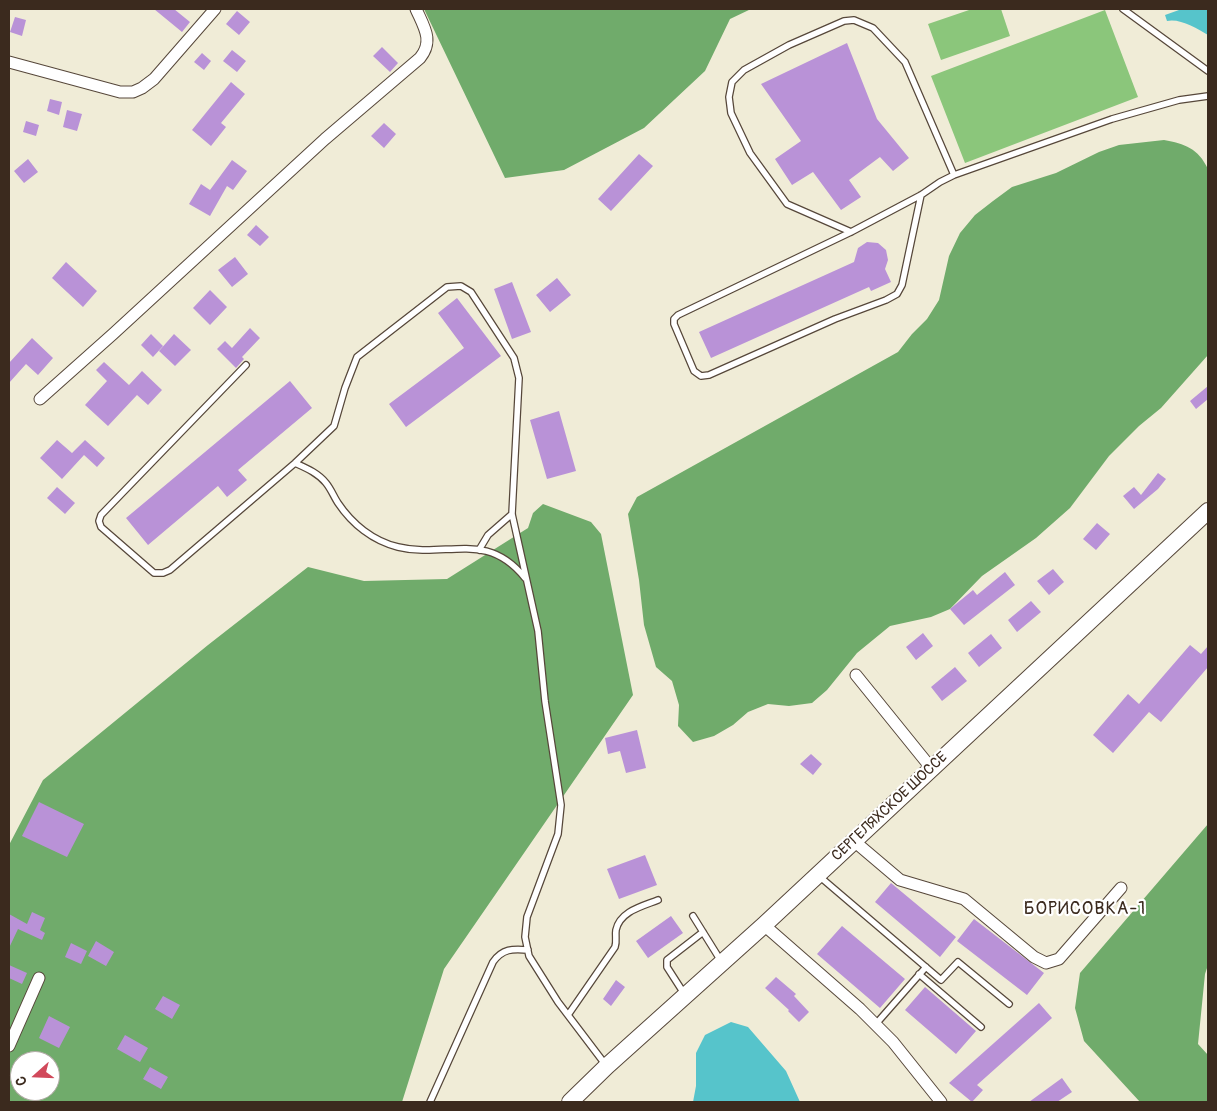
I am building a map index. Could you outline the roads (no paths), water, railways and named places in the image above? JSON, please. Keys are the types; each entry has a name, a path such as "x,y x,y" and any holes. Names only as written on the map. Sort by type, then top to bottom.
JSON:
{"main road":[{"name":"СЕРГЕЛЯХСКОЕ ШОССЕ","path":"570,1102 606,1066 764,925 1208,511"}],"street":[{"path":"9,62 120,92 133,92 154,79 215,9"},
{"path":"40,399 325,139 420,58 426,51 428,42 426,31 416,9"},
{"path":"856,675 932,768"},
{"path":"854,841 900,880 964,899 1034,957 1046,963 1059,959 1121,888"},
{"path":"764,925 860,1009 893,1042 941,1102"},
{"path":"9,1046 39,978"}],"lane":[{"path":"1123,9 1208,72"},
{"path":"851,232 787,204 750,153 731,113 729,97 732,82 744,70 788,45 844,21 854,20 873,28 905,62 954,175"},
{"path":"921,195 902,285 897,294 835,319 709,375 701,376 694,371 674,324 674,319 678,315 851,232 921,195 954,175 1112,119 1179,100 1208,96"},
{"path":"246,365 101,515 99,521 101,527 154,573 163,573 170,570 295,463 334,426 345,388 357,357 447,287 461,286 471,292 514,358 518,378 512,514 538,631 545,701 561,805 558,834 527,917 525,937 529,956 606,1066"},
{"path":"295,463 312,471 326,483 338,504 355,524 372,536 397,547 419,550 460,548 492,553 510,562 527,580"},
{"path":"479,550 488,535 512,514"},
{"path":"817,875 941,980 958,962 1009,1004"},
{"path":"568,1014 615,947 617,940 616,930 620,921 627,913 658,900"},
{"path":"693,916 722,962"},
{"path":"685,996 667,967 667,960 703,932"},
{"path":"430,1102 498,954 506,950 528,950"},
{"path":"876,1025 926,967"},
{"path":"919,974 981,1027"}],"water":[{"path":"1208,9 1208,35 1182,22 1167,21 1165,15 1179,10"},
{"path":"731,1022 748,1027 786,1071 800,1102 693,1102 696,1086 696,1053 705,1035"}],"district":[{"name":"БОРИСОВКА-1","path":"1085,909"}]}
